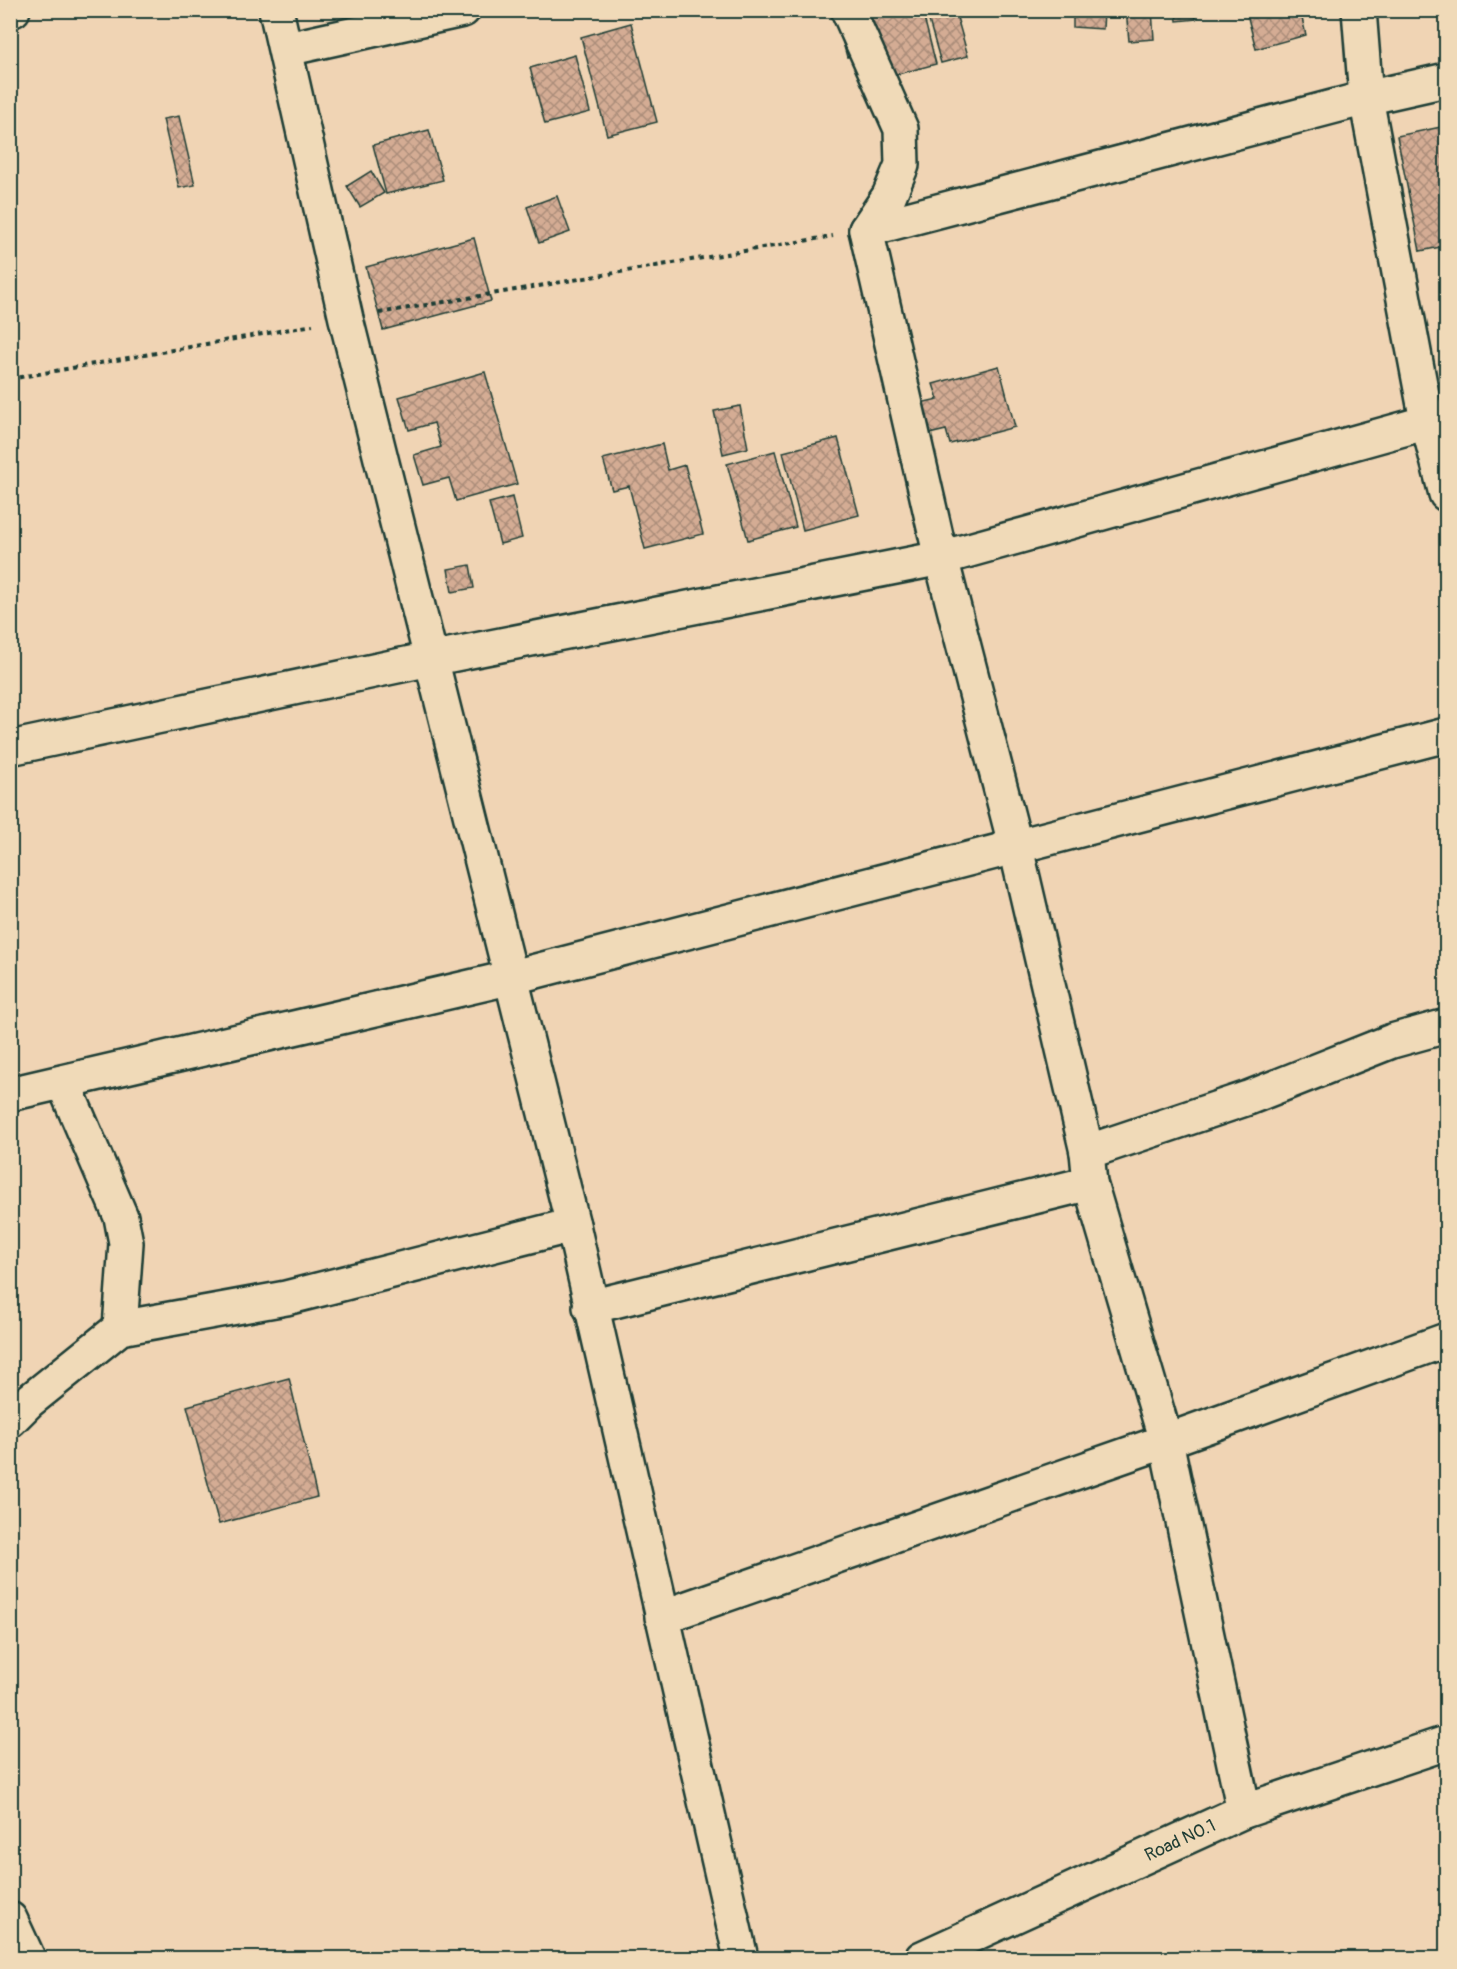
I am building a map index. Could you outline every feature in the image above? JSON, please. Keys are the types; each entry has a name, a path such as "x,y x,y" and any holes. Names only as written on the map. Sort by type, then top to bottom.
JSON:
{"main road":[{"path":"276,10 287,49 346,319 430,659 513,976 573,1225 741,1959"},
{"path":"287,49 463,10"},
{"path":"848,10 901,129 902,165 889,196 866,230 941,558 1017,848 1088,1168 1166,1441 1244,1811"},
{"path":"1359,10 1366,98 1437,419 1446,494"},
{"path":"866,230 1366,98 1446,80"},
{"path":"10,748 430,659 941,558 1437,419"},
{"path":"10,1094 513,976 1017,848 1446,735"},
{"path":"590,1307 1088,1168 1248,1098 1392,1041 1446,1026"},
{"path":"63,1082 121,1217 126,1244 120,1328"},
{"path":"10,1420 28,1402 120,1328 286,1298 573,1225"},
{"path":"662,1617 1166,1441 1446,1340"},
{"name":"Road NO.1","path":"922,1959 1244,1811 1446,1743"},
{"path":"10,1919 28,1959"}],"path":[{"path":"10,379 866,230"}],"building":[{"path":"895,10 922,10 936,64 868,82 861,54 847,57 838,25"},
{"path":"926,10 955,10 968,56 941,63"},
{"path":"1073,10 1104,10 1103,29 1073,27"},
{"path":"1126,10 1152,10 1154,39 1129,41"},
{"path":"1176,10 1195,10 1196,19 1177,21"},
{"path":"1246,10 1300,10 1306,35 1256,49"},
{"path":"631,23 657,122 607,135 581,37"},
{"path":"575,55 590,112 545,124 530,68"},
{"path":"179,116 195,185 179,188 163,119"},
{"path":"1446,126 1446,246 1420,251 1397,136"},
{"path":"429,130 443,180 386,194 373,145"},
{"path":"371,171 384,193 360,207 347,186"},
{"path":"557,196 570,232 539,243 527,207"},
{"path":"474,238 491,301 383,330 366,267"},
{"path":"999,366 1015,427 950,444 946,430 925,435 916,404 938,399 933,384"},
{"path":"485,372 517,484 456,501 449,478 423,485 414,455 441,447 434,423 409,430 399,397"},
{"path":"740,406 748,448 723,454 714,411"},
{"path":"838,438 859,515 803,530 783,452"},
{"path":"662,444 668,470 685,465 703,534 645,549 629,486 612,490 603,459"},
{"path":"775,451 796,527 748,540 727,464"},
{"path":"512,497 522,538 500,544 489,503"},
{"path":"470,565 474,588 452,592 448,569"},
{"path":"289,1378 317,1497 219,1524 187,1406"}]}
